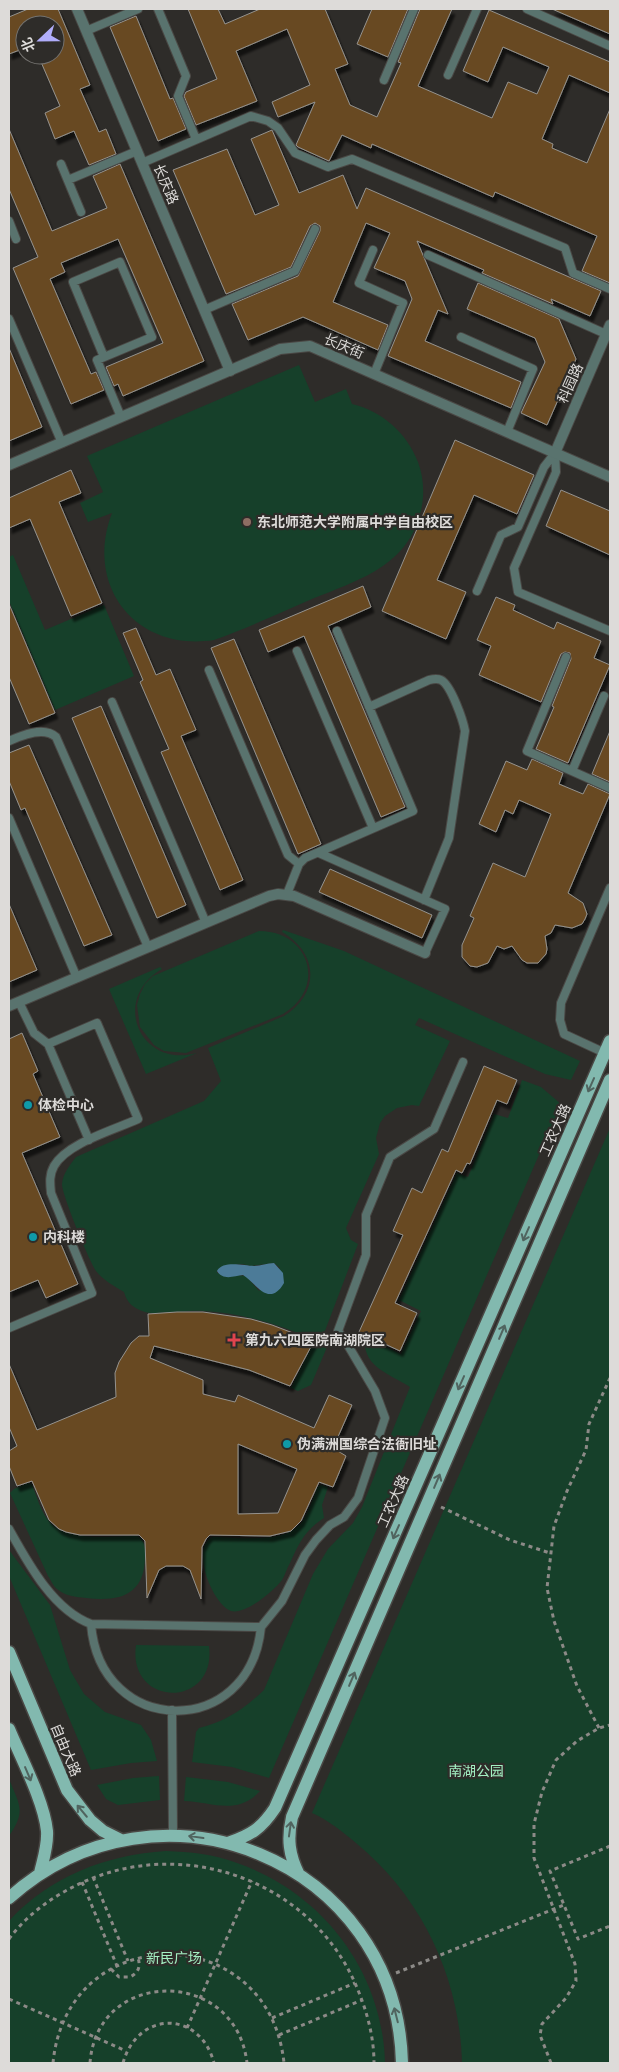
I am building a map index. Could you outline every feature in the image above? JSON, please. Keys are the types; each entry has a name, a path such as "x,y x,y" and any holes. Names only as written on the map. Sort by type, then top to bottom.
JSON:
{"main road":[{"name":"工农大路","path":"228,1843 258,1830 276,1808 610,1041"},
{"path":"299,1875 291,1858 288,1843 292,1817 610,1080"},
{"name":"自由大路","path":"9,1652 67,1790 90,1820 103,1831 121,1840"},
{"path":"9,1729 40,1803 47,1831 46,1849 40,1873"},
{"path":"9,1898 40,1873 66,1858 90,1848 140,1836 192,1836 228,1843 264,1855 299,1875 326,1896 344,1914 364,1941 384,1978 398,2026 402,2063"}],"street":[{"name":"长庆路","path":"77,9 230,371"},
{"name":"科园路","path":"555,453 608,329"},
{"name":"长庆街","path":"9,465 280,349 310,346 610,477"},
{"path":"14,1004 269,896 287,894 425,953"}],"lane":[{"path":"86,31 138,9"},
{"path":"158,9 186,76 178,96 196,140"},
{"path":"384,80 414,9"},
{"path":"448,75 477,9"},
{"path":"531,10 610,46"},
{"path":"142,163 251,116 268,121 278,128 295,153 328,167 352,159 565,248 573,273 610,289"},
{"path":"68,180 137,151"},
{"path":"61,164 81,212"},
{"path":"9,221 16,239"},
{"path":"204,310 295,271 315,229"},
{"path":"373,250 359,283 403,303 374,374"},
{"path":"428,255 608,329"},
{"path":"104,357 73,282 120,262 152,337 97,360 121,417"},
{"path":"9,319 62,443"},
{"path":"461,337 533,369 507,432"},
{"path":"478,591 501,536 518,527 544,467 555,453"},
{"path":"555,453 556,472 514,568 518,592 610,632"},
{"path":"287,894 299,864 305,858 413,811 337,631"},
{"path":"297,651 373,828"},
{"path":"566,657 526,751 610,788"},
{"path":"209,670 288,855 299,864"},
{"path":"369,707 429,680 436,679 442,680 448,687 463,722 465,731 449,838 424,900"},
{"path":"572,771 604,696"},
{"path":"112,702 206,923"},
{"path":"9,741 33,732 52,733 56,737 148,947"},
{"path":"9,818 77,978"},
{"path":"318,853 445,910 425,953"},
{"path":"605,1053 564,1034 560,1020 561,1003 610,888"},
{"path":"14,1004 34,1033 48,1044 89,1140"},
{"path":"9,1328 92,1292 50,1193 50,1177 54,1166 67,1152 89,1140 138,1119 97,1023 48,1044"},
{"path":"91,1624 96,1653 110,1679 132,1698 146,1705 172,1710 190,1710 204,1706 230,1692 245,1675 256,1656 261,1627 282,1602 305,1555 330,1526 344,1518 358,1498 385,1418 375,1391 338,1331 366,1255 366,1215 390,1156 434,1129 463,1062"},
{"path":"9,1529 24,1556 41,1580 67,1611 78,1619 91,1624 261,1627"},
{"path":"172,1710 173,1835"}],"path":[{"path":"599,1728 577,1686 554,1621 547,1588 554,1526 567,1491 586,1450 589,1424 610,1378"},
{"path":"429,1501 510,1540 550,1553"},
{"path":"551,2063 540,2035 542,2024 566,1998 576,1981 575,1964 534,1858 534,1824 542,1792 556,1760 577,1740 599,1728 610,1725"},
{"path":"610,1846 550,1871 578,1939 610,1926"},
{"path":"9,1939 27,1919 45,1904 93,1877 126,1867 172,1863 216,1868 252,1881 277,1894 311,1921 340,1955 362,2000 372,2036 374,2063"},
{"path":"93,1877 128,1961"},
{"path":"187,2028 252,1881"},
{"path":"82,1882 117,1966"},
{"path":"384,1978 564,1905"},
{"path":"53,2063 57,2039 63,2022 80,1994 99,1977 117,1966 138,1958 170,1953 195,1957 215,1964 229,1971 248,1986 272,2018 279,2035 284,2063"},
{"path":"111,1969 119,1977 130,1977 137,1972 138,1958"},
{"path":"272,2018 355,1983"},
{"path":"90,2063 96,2037 113,2013 126,2002 142,1995 168,1990 185,1992 201,1997 222,2011 233,2024 244,2046 247,2063"},
{"path":"9,1998 126,2051"},
{"path":"279,2035 362,2000"},
{"path":"123,2063 126,2051 133,2040 144,2030 156,2025 170,2023 187,2028 205,2041 214,2063"}],"green space":[{"name":"东北师范大学附属中学自由校区","path":"299,365 315,402 346,389 352,404 363,407 383,418 407,442 418,462 422,474 423,488 422,508 413,533 403,548 390,561 375,571 341,588 214,640 186,641 161,635 140,624 123,608 111,588 105,565 105,540 112,513 88,522 80,503 103,492 87,456"},
{"path":"13,555 45,630 104,605 134,676 55,710 9,601 9,557"},
{"path":"283,930 344,951 580,1061 571,1080 545,1074 419,1018 415,1025 450,1041 419,1106 412,1105 397,1108 385,1116 380,1123 376,1138 379,1154 346,1228 351,1240 358,1244 323,1336 330,1340 311,1385 298,1391 291,1388 315,1340 274,1324 232,1314 197,1311 149,1313 134,1307 124,1292 105,1280 96,1271 76,1228 62,1184 65,1173 76,1157 204,1101 221,1081 208,1048 284,1016 296,1007 304,997 309,985 308,962 303,951 282,932","holes":["274,1263 280,1268 259,1291 246,1276 217,1273 223,1266 242,1264 251,1266"]},
{"path":"259,931 276,934 290,940 301,950 307,963 308,976 305,990 297,1003 283,1014 186,1053 164,1051 154,1045 140,1027 137,1005 145,984 153,976"},
{"path":"160,967 162,969 146,982 138,997 135,1013 139,1028 147,1041 160,1051 177,1055 197,1053 146,1074 109,989"},
{"path":"522,1080 541,1087 561,1104 269,1778 232,1767 192,1762 196,1732 199,1728 234,1714 264,1690 313,1574 328,1549 353,1523 362,1507 410,1387 385,1373 372,1362 365,1347 365,1337 401,1354 421,1311 399,1300 457,1173 468,1177 494,1114 508,1118"},
{"name":"南湖公园","path":"610,1128 610,2063 462,2063 460,2031 454,2000 445,1970 433,1941 418,1914 400,1888 379,1864 341,1831 312,1813"},
{"path":"28,1483 32,1485 48,1520 65,1532 89,1537 137,1536 142,1540 145,1550 144,1569 141,1580 135,1587 120,1597 110,1599 71,1596 56,1588 48,1576 10,1493 14,1489"},
{"path":"318,1486 328,1487 322,1505 324,1518 312,1527 303,1538 282,1580 266,1596 251,1606 237,1611 231,1611 224,1607 211,1588 206,1576 203,1552 206,1543 213,1537 273,1537 294,1529 302,1522"},
{"path":"9,1550 50,1605 70,1670 84,1694 105,1712 141,1725 151,1740 157,1761 131,1763 91,1770 9,1576"},
{"path":"136,1645 209,1646 208,1667 200,1681 187,1690 172,1693 157,1690 145,1681 137,1666"},
{"path":"159,1776 160,1800 118,1805 106,1799 97,1785 133,1778"},
{"path":"186,1777 228,1782 260,1791 251,1799 233,1805 224,1806 184,1801"},
{"path":"9,1779 20,1808 18,1820 9,1836"},
{"name":"新民广场","path":"166,1851 220,1857 237,1863 268,1876 296,1894 321,1915 342,1940 360,1968 373,1998 382,2030 385,2063 9,2063 9,1921 42,1892 80,1871 122,1857"}],"water":[{"path":"274,1263 283,1273 284,1283 273,1294 262,1291 243,1275 225,1277 217,1271 229,1265 254,1266"}],"building":[{"path":"28,9 58,9 61,15 15,15 15,52 9,54 9,17"},
{"path":"188,9 218,9 225,24 260,9 325,9 348,64 335,69 350,105 377,117 401,63 398,62 420,9 452,9 418,86 492,118 508,82 537,94 549,67 503,47 488,82 463,71 489,10 610,62 610,93 569,75 542,139 553,144 552,148 587,163 610,109 610,283 582,271 597,236 495,192 493,197 372,144 371,148 342,135 329,161 298,147 296,145 315,102 278,117 272,102 310,85 287,29 236,51 257,101 196,125 184,96 186,92 217,79"},
{"path":"372,9 408,9 388,57 357,44"},
{"path":"552,9 610,9 610,34"},
{"path":"136,16 170,99 173,98 186,129 158,141 110,27"},
{"path":"65,26 90,85 80,89 99,132 106,129 116,154 89,165 74,131 55,139 45,113 60,106 42,65 65,65"},
{"path":"9,129 52,231 107,208 93,176 120,164 204,361 123,396 118,384 114,386 106,367 163,343 118,239 61,263 65,272 50,279 91,374 96,372 104,390 71,404 13,268 38,257 9,189"},
{"path":"272,130 299,193 343,175 357,209 366,188 601,291 590,316 551,299 553,304 482,273 484,270 417,241 448,314 438,310 425,341 521,382 511,408 388,356 412,299 405,281 374,268 390,233 366,223 333,302 388,325 378,350 303,317 248,340 232,304 298,276 320,231 320,226 315,223 310,226 291,267 226,294 173,170 227,149 255,215 279,205 251,139"},
{"path":"478,283 559,319 576,359 547,425 521,413 545,362 535,338 467,309"},
{"path":"9,348 42,427 9,441"},
{"path":"455,440 534,475 517,514 474,495 437,580 466,592 446,639 382,611"},
{"path":"71,470 81,493 59,502 102,603 71,616 30,519 9,528 9,498"},
{"path":"561,490 610,511 610,555 546,526"},
{"path":"363,586 371,607 328,626 405,807 381,817 304,636 268,652 259,630"},
{"path":"496,597 515,605 513,610 554,629 557,622 601,641 594,658 610,665 568,763 536,749 554,707 552,706 571,659 570,653 565,652 561,654 541,702 479,675 491,646 477,640"},
{"path":"9,604 55,713 29,724 9,677"},
{"path":"136,628 156,675 170,669 196,730 181,736 243,880 220,890 161,752 169,749 140,682 143,680 123,633"},
{"path":"234,639 321,844 298,854 211,648"},
{"path":"101,706 186,905 157,918 72,718"},
{"path":"610,731 610,782 592,774"},
{"path":"29,745 112,935 84,946 25,808 21,810 9,781 9,753"},
{"path":"532,759 563,773 559,784 583,794 588,784 610,794 568,893 583,903 587,914 582,924 572,928 555,925 551,933 545,936 546,954 538,963 527,963 522,960 512,946 504,949 497,946 488,963 477,967 470,966 462,957 462,945 474,918 470,916 493,863 525,877 551,814 519,800 513,814 505,810 496,832 479,824 506,761 527,770"},
{"path":"330,869 432,915 422,938 319,892"},
{"path":"9,904 37,970 9,982"},
{"path":"22,1033 38,1071 33,1074 60,1137 22,1153 78,1284 46,1298 38,1280 9,1292 9,1039"},
{"path":"484,1066 517,1080 507,1104 497,1100 470,1164 467,1163 462,1173 456,1170 395,1303 417,1313 400,1351 359,1332 403,1235 393,1231 412,1188 422,1193 442,1149 448,1152"},
{"name":"伪满洲国综合法衙旧址","path":"203,1312 251,1319 314,1341 290,1386 249,1370 154,1346 150,1358 203,1380 203,1394 235,1402 238,1395 314,1428 329,1395 352,1405 333,1448 346,1456 333,1487 319,1482 301,1521 291,1531 270,1536 210,1535 202,1547 201,1599 190,1570 183,1566 166,1566 159,1570 147,1598 145,1541 139,1535 80,1535 59,1529 49,1520 32,1481 17,1486 9,1466 9,1451 17,1446 9,1427 9,1364 37,1430 116,1397 115,1373 119,1362 131,1343 139,1336 149,1336 148,1314","holes":["238,1444 297,1469 278,1513 238,1514"]}],"place":[{"name":"东北师范大学附属中学自由校区","path":"247,522"},
{"name":"体检中心","path":"28,1105"},
{"name":"内科楼","path":"33,1237"},
{"name":"第九六四医院南湖院区","path":"234,1340"},
{"name":"伪满洲国综合法衙旧址","path":"287,1444"}]}
